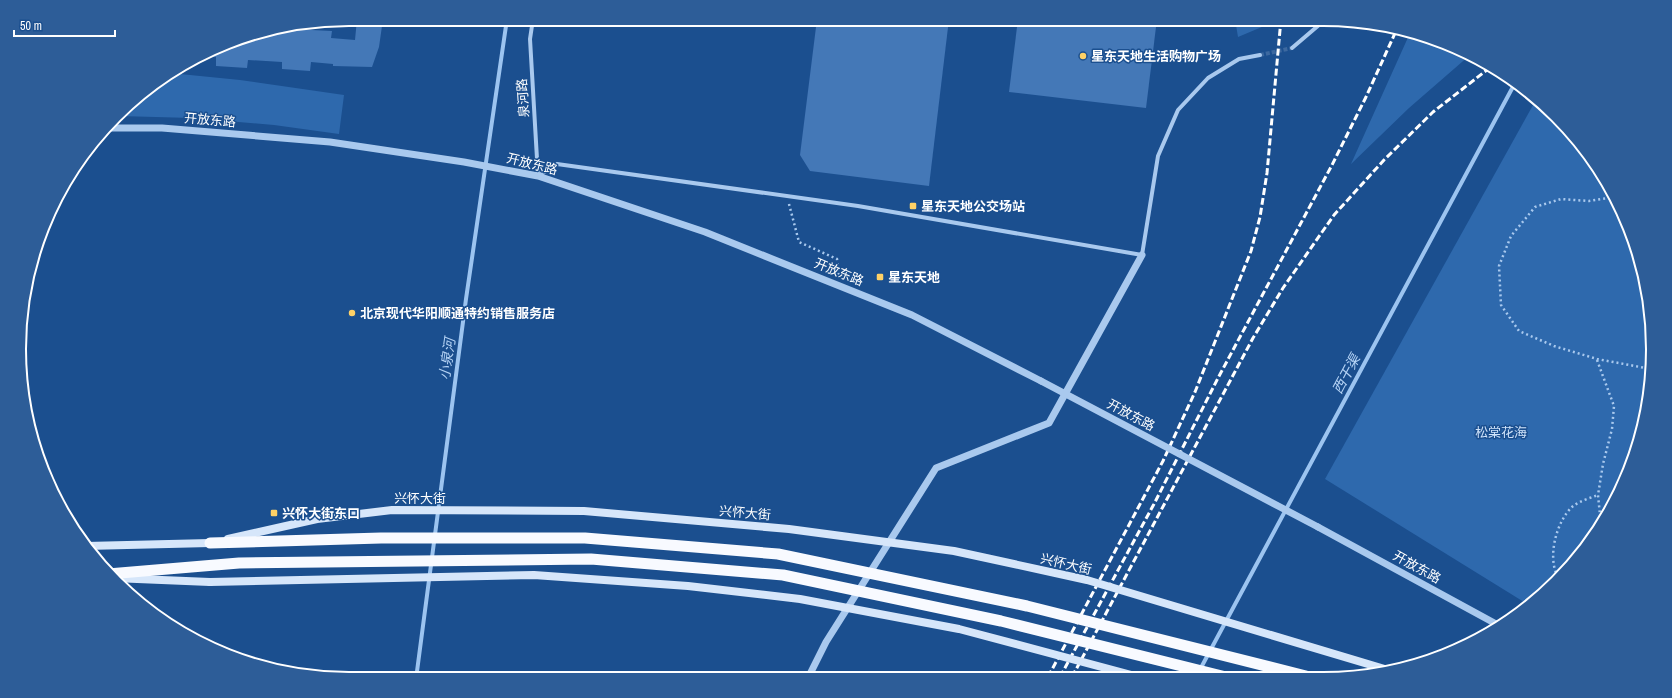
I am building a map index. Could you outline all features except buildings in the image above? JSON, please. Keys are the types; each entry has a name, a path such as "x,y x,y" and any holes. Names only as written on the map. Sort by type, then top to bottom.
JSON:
{"highway":[{"path":"210,543 381,538 585,538 778,554 1027,606 1290,672"},
{"path":"117,573 239,563 591,558 783,575 1001,621 1210,672"}],"main road":[{"name":"兴怀大街","path":"93,546 210,543 317,519 392,510 584,510 789,530 954,551 1087,580 1378,667"},
{"path":"122,578 210,582 534,575 688,586 800,599 959,629 1120,672"}],"street":[{"name":"泉河路","path":"531,26 530,39 538,176"},
{"path":"1292,48 1319,26"},
{"path":"811,672 826,642 936,468 1049,423 1142,255 1158,156 1178,110 1208,78 1239,59 1260,55"},
{"name":"开放东路","path":"114,128 162,128 330,142 464,162 538,176 705,232 912,314 1318,526 1494,623"},
{"path":"538,176 557,164 858,206 1142,255"}],"path":[{"path":"787,196 799,242 837,259 840,286"},
{"path":"1609,198 1589,201 1561,199 1535,207 1511,236 1498,266 1501,305 1519,330 1554,346 1597,359 1645,368"},
{"path":"1597,359 1614,406 1612,429 1603,464 1598,495 1600,515"},
{"path":"1555,573 1554,544 1561,522 1573,506 1598,495"}],"green space":[{"path":"1236,26 1264,26 1238,37"},
{"path":"1408,37 1427,43 1466,59 1409,108 1351,164"},
{"path":"179,74 240,80 344,95 339,134 274,125 192,118 126,116 152,93"},
{"name":"松棠花海","path":"1534,104 1566,136 1592,170 1603,188 1613,206 1629,245 1640,286 1646,349 1640,412 1629,453 1613,492 1603,510 1592,528 1566,562 1524,602 1325,479"}],"waterway":[{"name":"小泉河","path":"417,672 466,299 506,26"},
{"name":"西干渠","path":"1199,672 1513,88"}],"tunnel":[{"path":"1260,55 1292,48"}],"railway":[{"path":"1051,672 1163,461 1195,392 1251,251 1260,217 1267,173 1280,26"},
{"path":"1063,672 1154,504 1218,378 1332,165 1366,97 1395,34"},
{"path":"1075,672 1253,338 1283,288 1334,215 1384,160 1433,112 1486,70"}],"place":[{"name":"星东天地生活购物广场","path":"1083,56"},
{"name":"星东天地公交场站","path":"913,206"},
{"name":"星东天地","path":"880,277"},
{"name":"北京现代华阳顺通特约销售服务店","path":"352,313"},
{"name":"兴怀大街东口","path":"274,513"}]}
